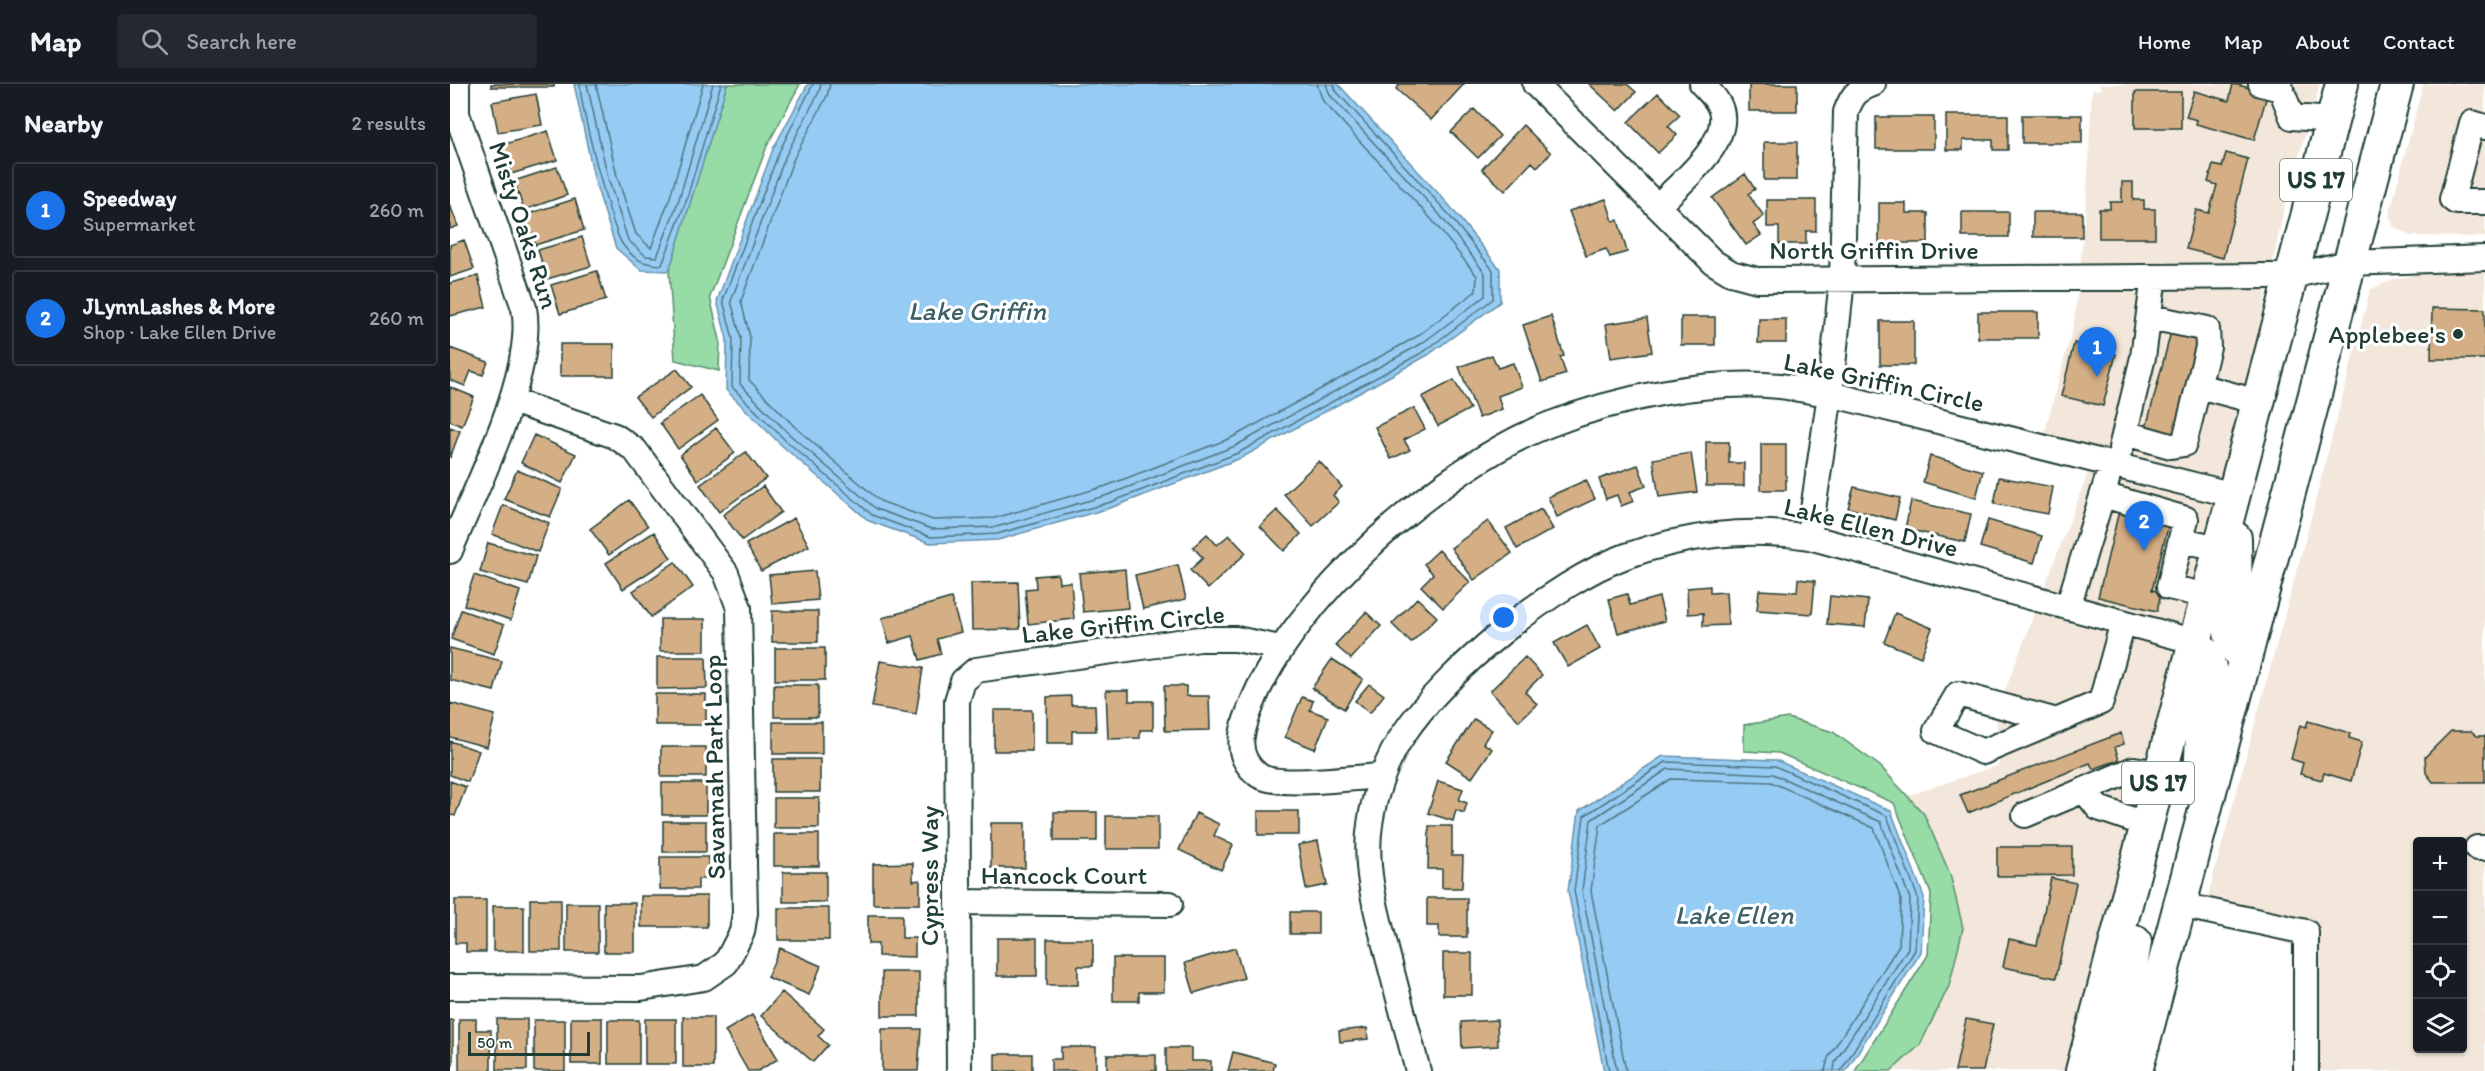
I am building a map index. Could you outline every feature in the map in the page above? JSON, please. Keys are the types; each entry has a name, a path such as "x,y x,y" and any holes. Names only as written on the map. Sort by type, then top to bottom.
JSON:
{"main road":[{"name":"US 17","path":"2082,1071 2342,84"},
{"name":"US 17","path":"2136,1071 2397,84"},
{"path":"2234,495 2235,574 2229,633 2234,648 2245,659"},
{"path":"2196,642 2205,654 2210,668 2202,735 2198,833"},
{"path":"2106,1071 2128,986 2138,926 2134,875"}],"street":[{"name":"Misty Oaks Run","path":"450,551 512,401 525,352 528,327 525,308 457,114 457,84"},
{"name":"North Griffin Drive","path":"1535,84 1659,205 1713,262 1731,273 1757,280 2291,276 2349,263 2485,258"},
{"path":"1659,205 1713,147 1721,133 1723,113 1716,98 1702,84"},
{"path":"2261,84 2281,89 2292,117 2332,120"},
{"path":"1809,537 1830,394 1842,279 1846,112 1852,96 1867,86"},
{"path":"2485,127 2472,123 2452,199 2456,202 2485,202"},
{"path":"2068,607 2125,433 2150,317 2154,277"},
{"path":"2125,433 2171,446 2184,444 2208,347 2207,329 2150,317"},
{"name":"Lake Griffin Circle","path":"963,681 976,670 1200,639 1236,639 1280,648 1317,599 1411,512 1496,450 1546,426 1595,407 1704,387 1778,386 1830,394 2234,495"},
{"path":"2199,386 2258,402"},
{"name":"Savannah Park Loop","path":"450,987 641,988 704,978 726,963 742,932 745,913 739,608 726,573 635,450 615,436 512,401"},
{"path":"2103,495 2186,519 2169,587 2207,596"},
{"name":"Lake Ellen Drive","path":"1418,1071 1374,901 1369,870 1369,831 1382,776 1402,735 1466,663 1574,579 1627,555 1727,533 1771,531 1809,537 2196,642"},
{"path":"2181,540 2220,548"},
{"path":"2057,721 2101,702 2122,622"},
{"path":"1280,648 1256,695 1241,733 1240,748 1245,761 1258,776 1278,782 1382,776"},
{"name":"Cypress Way","path":"959,1071 957,701 963,681"},
{"path":"2025,815 2134,769 2161,773"},
{"path":"2084,790 2098,808 2148,825"},
{"name":"Hancock Court","path":"958,902 1170,904"},
{"path":"2180,905 2306,932 2306,1071"}],"shaded area":[{"path":"2100,84 2320,84 2284,208 2272,266 2080,268 2087,194 2092,89 2100,90"},
{"path":"2423,84 2485,84 2485,237 2411,236 2394,227 2389,216"},
{"path":"2485,271 2485,1071 2293,1071 2294,946 2218,922 2200,925 2306,537 2370,290 2394,279 2431,272"},
{"path":"2268,285 2253,360 2221,482 2044,435 2074,322 2078,287"},
{"path":"2081,467 2216,500 2182,629 2043,591 2088,473"},
{"path":"2036,609 2177,647 2065,1071 1891,1071 1920,1045 1949,986 1924,814 1907,796 1999,765 1996,714"}],"green space":[{"path":"727,84 800,84 767,146 710,297 720,340 719,371 675,360 669,271"},
{"path":"1788,718 1833,732 1880,766 1924,814 1950,874 1963,928 1949,986 1920,1045 1891,1071 1855,1071 1928,955 1931,894 1894,803 1779,753 1744,751 1744,725"}],"water":[{"path":"574,84 727,84 669,271 641,270 616,248 595,182"},
{"name":"Lake Griffin","path":"808,84 1338,84 1449,205 1500,269 1500,302 1428,355 1241,458 1113,507 998,540 930,543 869,521 779,443 726,390 727,339 717,301 773,149"},
{"name":"Lake Ellen","path":"1663,756 1776,760 1891,811 1924,897 1921,952 1846,1071 1604,1071 1568,891 1579,811"}],"building":[{"path":"491,84 554,84 554,87 491,87"},
{"path":"1400,84 1464,84 1431,120 1396,89"},
{"path":"1589,84 1627,84 1636,92 1618,111"},
{"path":"1749,84 1797,84 1797,111 1749,111"},
{"path":"2233,84 2268,92 2254,140 2196,124 2197,120 2186,117 2194,91 2229,101"},
{"path":"2135,92 2181,92 2181,128 2135,128"},
{"path":"1658,93 1680,115 1668,126 1677,135 1658,153 1628,122"},
{"path":"536,94 542,125 498,132 492,102"},
{"path":"1474,109 1500,136 1478,158 1451,132"},
{"path":"1946,115 2008,115 2008,150 1993,150 1993,140 1963,140 1963,150 1946,150"},
{"path":"2022,115 2082,115 2082,143 2022,143"},
{"path":"1876,117 1934,117 1934,149 1876,149"},
{"path":"1523,125 1551,153 1537,167 1532,162 1505,191 1482,169"},
{"path":"548,131 557,160 511,174 502,145"},
{"path":"1764,142 1797,142 1797,180 1764,180"},
{"path":"2226,153 2248,159 2223,258 2186,249 2196,210 2209,213 2217,185 2208,182 2213,165 2222,167"},
{"path":"557,167 567,195 524,210 514,181"},
{"path":"1745,174 1755,189 1748,194 1764,216 1753,224 1761,235 1746,245 1712,198"},
{"path":"2122,182 2133,182 2133,200 2144,200 2144,209 2155,209 2155,238 2099,238 2099,209 2110,209 2110,202 2122,202"},
{"path":"575,199 584,230 535,245 525,215"},
{"path":"1606,199 1613,221 1618,220 1627,252 1610,257 1606,249 1586,256 1569,211"},
{"path":"1767,200 1816,200 1816,231 1806,231 1806,244 1779,244 1779,227 1767,227"},
{"path":"1879,203 1906,203 1906,213 1928,213 1928,243 1879,243"},
{"path":"450,205 458,226 450,229"},
{"path":"1962,212 2009,212 2009,237 1962,237"},
{"path":"2033,212 2082,212 2082,237 2033,237"},
{"path":"582,237 591,266 547,279 538,250"},
{"path":"464,240 474,269 450,277 450,245"},
{"path":"597,271 606,300 560,314 551,285"},
{"path":"478,276 486,307 450,316 450,283"},
{"name":"Applebee's","path":"2432,308 2485,309 2485,359 2431,359"},
{"path":"1978,312 2038,312 2038,338 1978,338"},
{"path":"1551,316 1564,356 1560,357 1566,374 1542,382 1523,325"},
{"path":"1681,317 1715,317 1715,345 1681,345"},
{"path":"1647,318 1652,352 1611,358 1606,324"},
{"path":"1759,319 1786,319 1786,343 1758,343"},
{"path":"1880,321 1914,321 1914,365 1880,365"},
{"path":"2172,328 2203,337 2177,436 2146,428"},
{"path":"2074,343 2116,354 2103,406 2061,396"},
{"path":"560,344 614,344 614,376 560,376"},
{"path":"450,348 488,362 483,375 471,371 465,386 450,380"},
{"path":"1492,355 1498,368 1513,363 1522,387 1498,396 1502,409 1479,418 1459,367"},
{"path":"677,369 691,387 651,417 635,397"},
{"path":"1454,380 1470,409 1438,426 1422,397"},
{"path":"450,387 474,397 462,426 450,421"},
{"path":"700,395 718,420 678,449 660,423"},
{"path":"1414,408 1425,429 1404,440 1410,450 1391,459 1375,427"},
{"path":"450,427 460,431 450,458"},
{"path":"716,428 735,453 698,480 680,455"},
{"path":"534,435 576,454 562,483 521,463"},
{"path":"1706,442 1729,442 1729,463 1744,463 1744,486 1706,486"},
{"path":"1761,444 1786,444 1786,490 1761,490"},
{"path":"746,452 766,478 719,512 700,485"},
{"path":"1691,453 1697,492 1659,497 1653,459"},
{"path":"1930,456 1983,471 1976,498 1923,482"},
{"path":"1319,461 1342,487 1333,495 1339,502 1313,526 1284,494"},
{"path":"1638,465 1646,486 1630,492 1634,501 1621,506 1617,495 1606,499 1599,479"},
{"path":"517,470 562,489 550,517 504,499"},
{"path":"1999,477 2053,487 2048,514 1994,504"},
{"path":"1586,480 1595,499 1557,517 1548,497"},
{"path":"763,486 781,512 742,540 723,515"},
{"path":"1854,487 1900,498 1895,520 1848,508"},
{"path":"629,500 648,526 609,555 590,529"},
{"path":"1911,501 1971,514 1965,542 1905,529"},
{"path":"503,505 549,523 538,552 492,534"},
{"path":"2120,507 2170,519 2152,590 2161,592 2157,611 2098,597"},
{"path":"1541,509 1553,529 1517,549 1506,528"},
{"path":"1277,510 1301,534 1284,551 1260,526"},
{"path":"794,518 809,546 761,571 746,544"},
{"path":"1988,520 2042,536 2034,563 1980,547"},
{"path":"1488,521 1512,553 1474,580 1451,548"},
{"path":"654,532 671,558 623,589 606,563"},
{"path":"1207,534 1217,545 1229,535 1246,553 1208,589 1190,570 1203,558 1193,547"},
{"path":"488,543 536,556 528,585 480,572"},
{"path":"1439,550 1470,582 1443,608 1421,586 1433,574 1424,564"},
{"path":"675,562 693,587 651,617 633,591"},
{"path":"1178,565 1186,599 1143,609 1135,575"},
{"path":"1125,569 1128,608 1083,612 1079,573"},
{"path":"815,571 818,600 772,604 769,575"},
{"path":"1058,574 1059,583 1071,582 1074,619 1028,624 1025,589 1036,588 1035,576"},
{"path":"474,575 520,591 511,620 464,605"},
{"path":"1798,579 1815,581 1812,614 1757,610 1759,590 1797,592"},
{"path":"1018,582 1020,629 972,630 971,583"},
{"path":"1710,586 1710,593 1726,592 1728,625 1703,626 1703,613 1688,614 1687,588"},
{"path":"1627,594 1630,605 1659,597 1665,621 1618,633 1609,599"},
{"path":"1830,596 1868,600 1865,627 1827,624"},
{"path":"951,598 961,632 937,639 941,654 920,660 913,636 889,643 882,618"},
{"path":"1417,598 1437,617 1411,643 1392,624"},
{"path":"461,610 504,625 494,654 451,639"},
{"path":"772,611 818,611 818,642 772,642"},
{"path":"1366,612 1381,626 1351,659 1335,645"},
{"path":"1895,613 1932,628 1921,657 1884,642"},
{"path":"660,619 705,619 705,651 660,651"},
{"path":"1587,625 1600,649 1568,667 1554,643"},
{"path":"450,648 502,661 494,691 450,680"},
{"path":"775,648 825,648 825,680 775,680"},
{"path":"657,657 706,657 707,688 657,689"},
{"path":"1525,657 1542,675 1525,692 1537,704 1519,721 1490,691"},
{"path":"1332,659 1363,679 1344,709 1312,688"},
{"path":"880,661 923,668 916,714 872,707"},
{"path":"1369,684 1384,695 1370,713 1355,701"},
{"path":"774,685 818,685 818,717 774,717"},
{"path":"1164,686 1186,686 1186,696 1209,696 1210,730 1165,731"},
{"path":"1106,690 1129,690 1129,701 1153,701 1153,730 1140,730 1140,738 1108,739"},
{"path":"655,694 706,694 706,725 655,725"},
{"path":"1071,696 1071,705 1095,705 1096,731 1072,731 1072,743 1047,743 1047,697"},
{"path":"1302,697 1313,701 1310,710 1328,717 1315,749 1285,737"},
{"path":"450,703 495,715 487,747 450,737"},
{"path":"994,710 1032,710 1032,751 994,751"},
{"path":"1474,719 1492,730 1483,743 1492,749 1472,778 1446,761"},
{"path":"2308,721 2350,733 2349,738 2362,742 2351,781 2324,773 2322,780 2300,774 2303,763 2291,759 2300,725 2306,727"},
{"path":"773,722 822,722 822,754 773,754"},
{"path":"2451,731 2471,731 2477,736 2485,736 2485,782 2433,782 2426,773 2425,757"},
{"path":"2121,733 2124,744 2115,747 2119,760 2093,769 2090,763 1968,813 1960,795"},
{"path":"450,741 479,751 468,782 450,775"},
{"path":"661,747 706,747 706,777 661,777"},
{"path":"773,759 820,759 820,792 773,792"},
{"path":"450,781 466,787 455,816 450,815"},
{"path":"1438,781 1463,789 1459,800 1467,803 1464,813 1456,810 1453,821 1428,813"},
{"path":"662,783 706,783 706,815 662,815"},
{"path":"774,798 819,798 819,828 774,828"},
{"path":"1258,811 1299,811 1299,835 1258,835"},
{"path":"1054,812 1097,812 1097,841 1054,841"},
{"path":"1196,813 1219,824 1214,836 1233,845 1221,870 1179,850"},
{"path":"1106,816 1158,816 1158,849 1106,849"},
{"path":"663,821 706,821 706,852 663,852"},
{"path":"991,823 1025,823 1025,868 991,868"},
{"path":"1429,826 1452,826 1452,856 1463,856 1462,888 1442,888 1442,869 1428,869"},
{"path":"774,834 819,834 819,866 774,866"},
{"path":"1318,841 1327,885 1306,889 1298,845"},
{"path":"1997,847 2072,847 2072,875 1997,876"},
{"path":"660,857 708,857 708,879 698,879 698,889 660,889"},
{"path":"913,863 913,881 920,880 920,904 873,904 873,864"},
{"path":"783,872 826,872 826,902 783,902"},
{"path":"2051,878 2076,883 2056,978 2003,967 2009,939 2037,945"},
{"path":"641,896 707,896 707,927 641,927"},
{"path":"1427,898 1467,898 1467,937 1439,937 1439,926 1427,926"},
{"path":"530,899 561,899 561,951 530,951"},
{"path":"455,900 486,900 486,952 466,952 466,943 455,943"},
{"path":"566,903 598,903 598,952 566,952"},
{"path":"604,903 635,903 635,952 604,952"},
{"path":"493,906 524,906 524,951 493,951"},
{"path":"778,908 829,908 829,940 778,940"},
{"path":"1290,912 1318,912 1318,934 1290,934"},
{"path":"868,915 902,915 902,938 915,938 915,957 878,956 878,944 868,944"},
{"path":"997,938 1037,938 1037,976 997,976"},
{"path":"1047,939 1093,939 1093,966 1078,966 1078,985 1047,985"},
{"path":"780,948 821,966 809,995 767,977"},
{"path":"1235,948 1244,978 1194,993 1185,963"},
{"path":"1443,953 1472,953 1472,995 1443,995"},
{"path":"1113,958 1164,958 1164,992 1139,992 1139,1001 1113,1001"},
{"path":"882,972 919,972 919,1016 882,1016"},
{"path":"782,992 824,1029 818,1036 828,1045 813,1062 761,1016"},
{"path":"752,1015 778,1059 758,1071 748,1071 725,1031"},
{"path":"683,1017 713,1017 713,1067 683,1067"},
{"path":"571,1018 602,1018 602,1064 571,1064"},
{"path":"459,1019 476,1019 476,1030 491,1030 491,1071 459,1071"},
{"path":"497,1019 527,1019 527,1070 497,1070"},
{"path":"645,1019 676,1019 676,1064 645,1064"},
{"path":"1966,1019 1993,1024 1983,1071 1955,1071"},
{"path":"450,1020 453,1020 453,1065 450,1065"},
{"path":"534,1020 565,1020 565,1071 534,1071"},
{"path":"608,1020 639,1020 639,1064 608,1064"},
{"path":"1497,1020 1498,1046 1462,1048 1461,1022"},
{"path":"1367,1028 1368,1039 1340,1042 1339,1031"},
{"path":"882,1029 921,1029 918,1071 882,1071"},
{"path":"1061,1047 1096,1047 1096,1071 1051,1071 1051,1059 1061,1059"},
{"path":"1166,1048 1191,1048 1191,1061 1211,1061 1211,1071 1166,1071"},
{"path":"1233,1052 1275,1063 1273,1071 1228,1071"},
{"path":"995,1054 1032,1054 1032,1071 995,1071"},
{"path":"1107,1055 1156,1055 1156,1071 1107,1071"}],"place":[{"name":"Applebee's","path":"2458,334"},
{"name":"Speedway","path":"2097,377"},
{"name":"JLynnLashes & More","path":"2144,551"}]}
